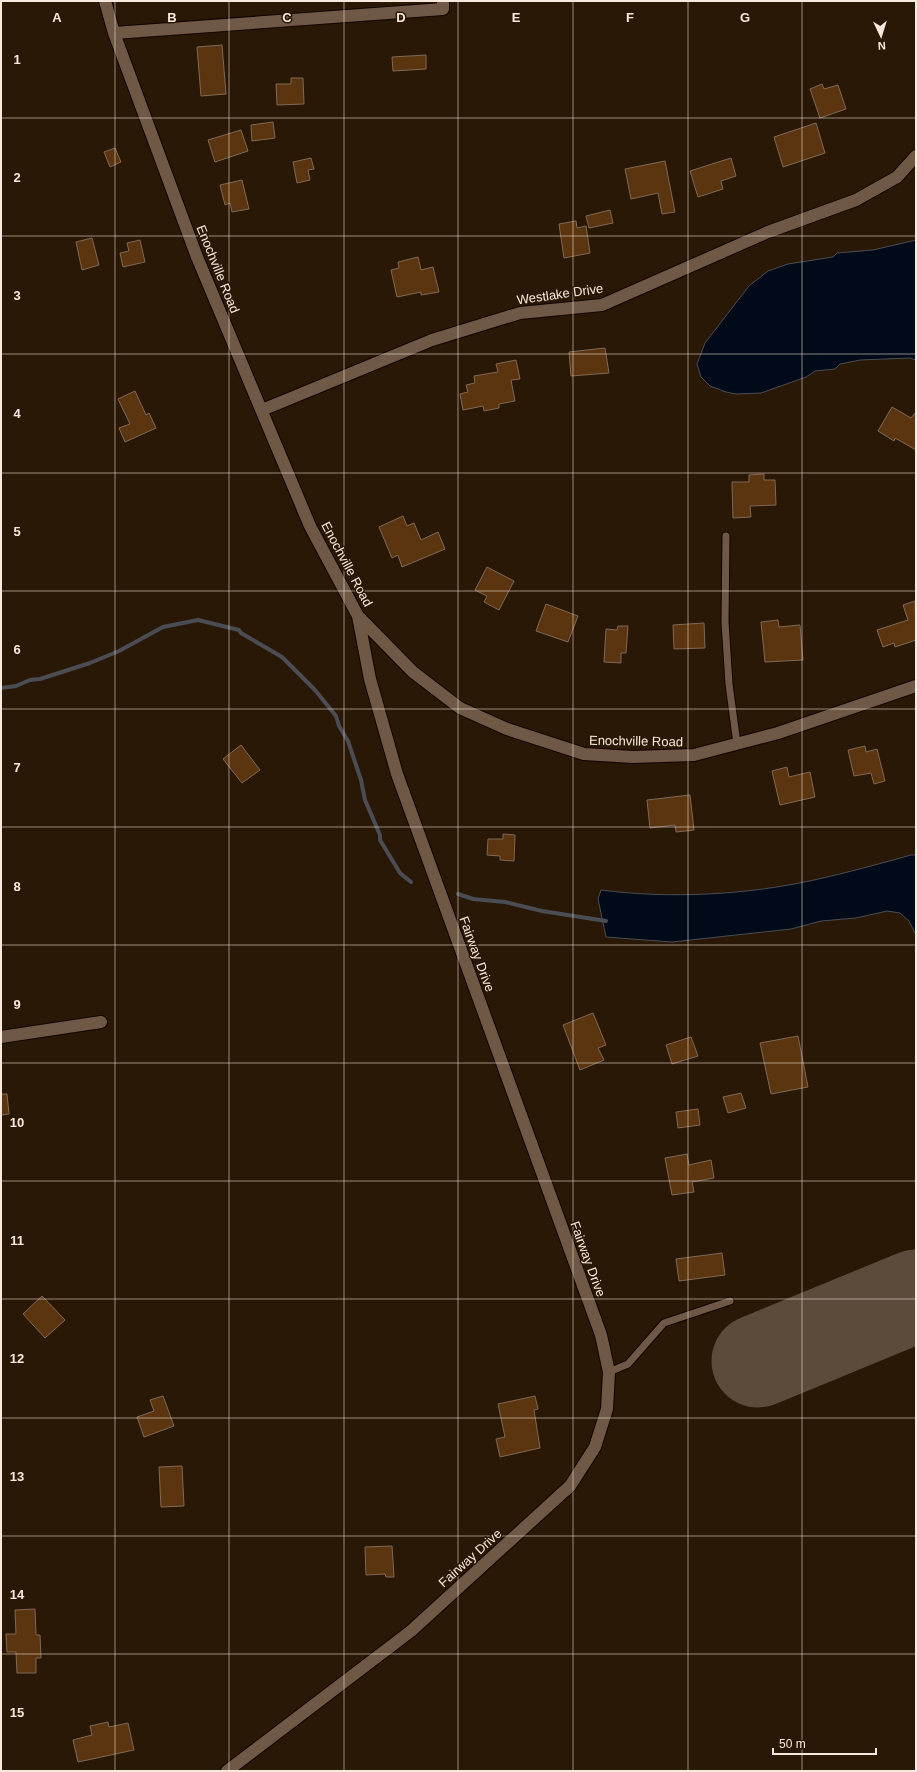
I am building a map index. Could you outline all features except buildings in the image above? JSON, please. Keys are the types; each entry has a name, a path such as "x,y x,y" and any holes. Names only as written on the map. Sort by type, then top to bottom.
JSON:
{"street":[{"name":"Enochville Road","path":"105,1 114,33 197,257 310,526 358,616 413,672 460,708 507,729 584,754 633,758 694,755 778,733 916,686"},
{"path":"114,33 443,9 443,1"},
{"name":"Westlake Drive","path":"262,410 446,335 520,313 602,305 768,232 856,200 897,177 916,156"},
{"name":"Fairway Drive","path":"227,1771 411,1631 570,1486 595,1447 606,1409 609,1372 601,1335 397,774 370,679 358,616"},
{"path":"1,1037 101,1022"}],"lane":[{"path":"726,536 725,622 729,684 737,744"},
{"path":"609,1372 628,1364 664,1323 730,1301"}],"water":[{"path":"916,240 916,360 910,358 860,360 840,364 835,369 815,371 806,377 761,393 736,394 726,392 710,386 701,377 697,364 705,343 749,286 768,271 788,264 833,257 837,253 873,250"},
{"path":"916,855 916,935 909,921 900,913 887,911 856,918 821,921 791,929 672,942 606,937 598,899 601,890 627,893 680,895 762,889 826,877"}],"waterway":[{"path":"1,688 16,686 30,680 40,679 90,663 119,651 163,627 198,620 239,630 241,633 282,657 315,690 336,716 339,726 348,741 361,780 365,800 380,835 380,840 400,873 411,882"},
{"path":"458,894 473,899 505,902 542,911 606,921"}],"runway":[{"path":"758,1361 916,1296"}]}
